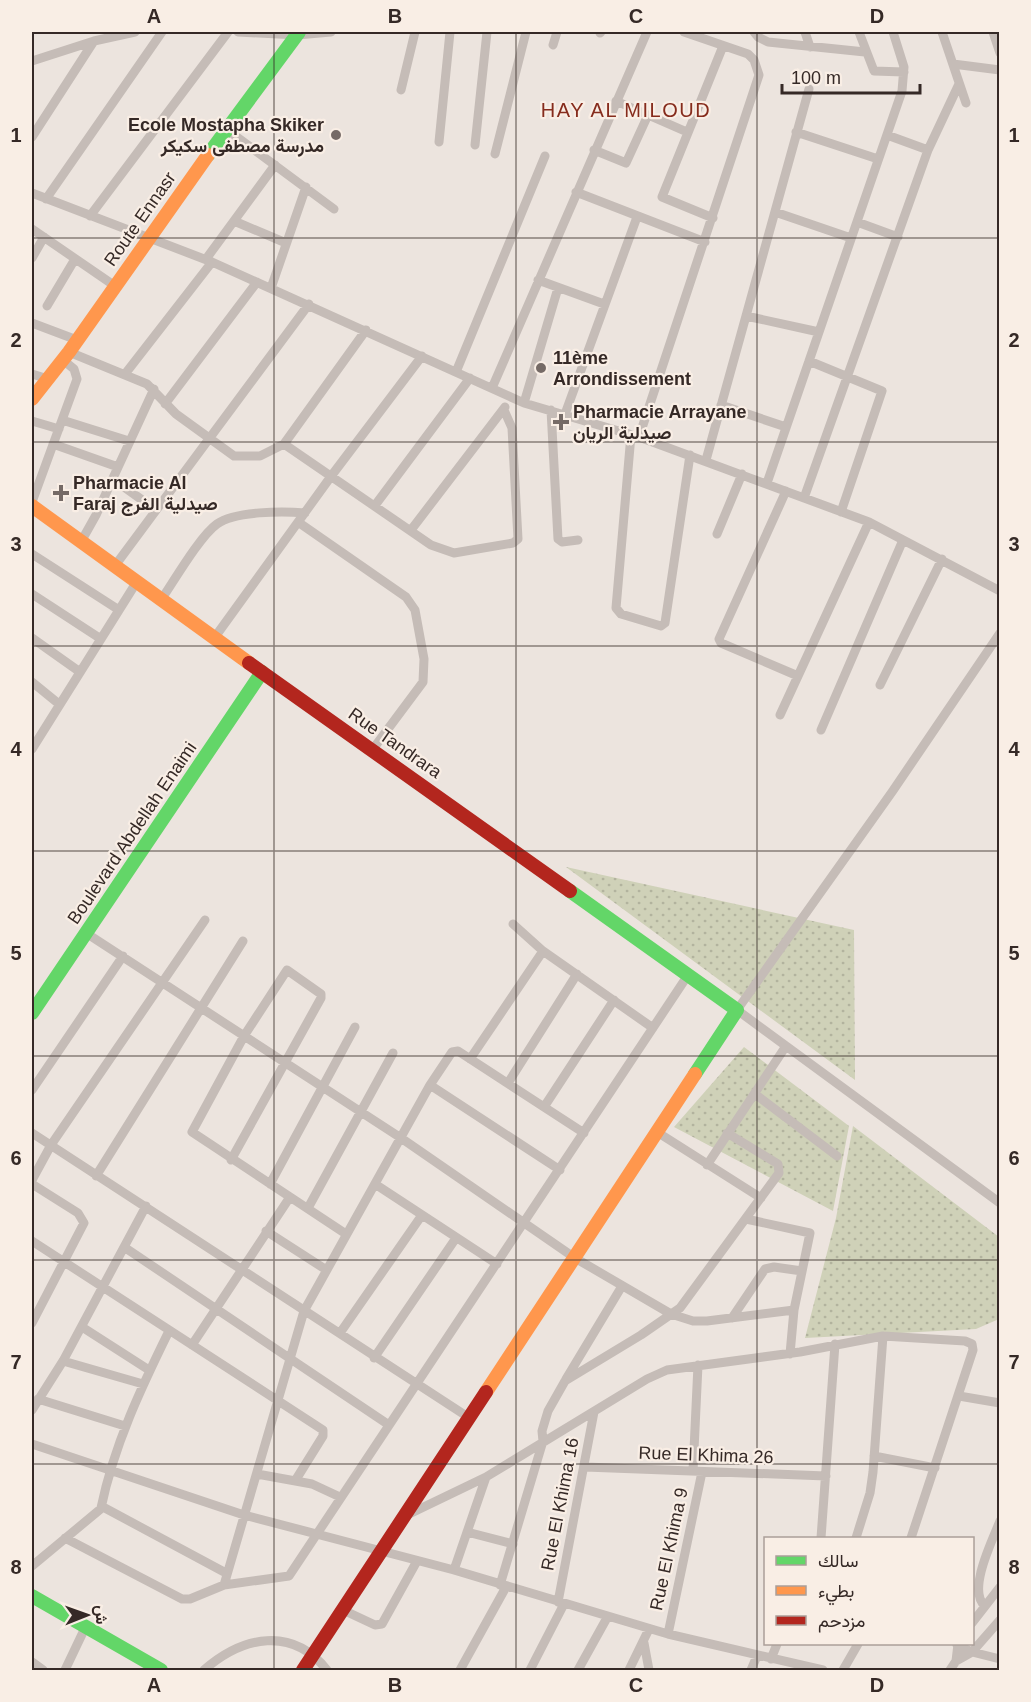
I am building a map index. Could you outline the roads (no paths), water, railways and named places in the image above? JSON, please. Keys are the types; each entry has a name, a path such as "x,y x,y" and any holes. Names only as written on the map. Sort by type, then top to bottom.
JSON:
{"street":[{"path":"32,61 94,41 135,32"},
{"path":"46,199 162,32"},
{"path":"90,216 228,32"},
{"path":"238,32 331,32"},
{"path":"402,90 415,32"},
{"path":"439,142 450,32"},
{"path":"475,145 487,32"},
{"path":"495,154 526,32"},
{"path":"553,45 557,32"},
{"path":"492,388 646,32"},
{"path":"684,32 748,54 754,60 759,75 705,242 635,436 616,608 621,614 661,626 665,623 690,455"},
{"path":"754,32 768,42 865,52"},
{"path":"805,32 810,47"},
{"path":"859,32 874,71 904,72"},
{"path":"767,483 902,91 904,72 893,32"},
{"path":"942,32 966,103"},
{"path":"993,32 999,52"},
{"name":"Route Ennasr","path":"32,399 66,356 148,237 298,33"},
{"path":"32,137 94,41"},
{"path":"713,218 662,197 723,46"},
{"path":"953,64 999,70"},
{"path":"804,498 850,376 928,150 959,84"},
{"path":"706,460 809,89"},
{"path":"616,101 687,132"},
{"path":"594,150 626,163 648,116"},
{"path":"226,129 334,209"},
{"path":"796,132 878,159"},
{"path":"887,135 928,150"},
{"path":"456,372 545,156"},
{"path":"125,374 209,261 234,221 275,165"},
{"path":"271,288 306,187"},
{"path":"576,192 705,242"},
{"path":"32,193 209,261 309,304 524,403 706,460 869,522 999,591"},
{"path":"775,212 851,238"},
{"path":"565,414 637,217"},
{"path":"234,221 286,243"},
{"path":"857,222 898,237"},
{"path":"32,229 115,286"},
{"path":"32,258 44,237"},
{"path":"47,306 75,260"},
{"path":"538,280 604,304"},
{"path":"165,404 257,282"},
{"path":"524,403 558,288"},
{"path":"114,567 309,304"},
{"path":"746,316 819,332"},
{"path":"32,323 77,340"},
{"path":"66,356 125,374 154,389 165,404 209,440 240,458 260,456 284,444 366,330"},
{"path":"32,504 77,376 66,356"},
{"path":"215,637 332,475 422,356"},
{"path":"809,361 879,389 882,396 841,512"},
{"path":"32,374 48,378"},
{"path":"376,504 470,378"},
{"path":"82,540 154,389"},
{"path":"411,530 504,410 510,396"},
{"path":"721,405 786,427"},
{"path":"284,444 376,504 431,545 454,553 513,543 518,539 512,428 510,419 504,410"},
{"path":"551,410 558,539 562,542 578,540"},
{"path":"62,420 129,441"},
{"path":"32,421 59,429"},
{"path":"53,444 118,467"},
{"path":"717,534 742,474"},
{"path":"113,479 156,510"},
{"path":"786,491 718,639 721,643 798,676"},
{"name":"Rue Tandrara","path":"32,504 136,583 373,749 737,1010"},
{"path":"161,600 217,524 254,514 284,511 305,513"},
{"path":"298,522 406,597 415,610 424,659 423,682 373,749"},
{"path":"780,715 869,522"},
{"path":"821,730 903,540"},
{"path":"32,554 119,610"},
{"path":"880,685 942,559"},
{"path":"32,748 136,583"},
{"path":"32,594 101,639"},
{"path":"303,1671 737,1010 892,792 999,633"},
{"path":"32,638 80,672"},
{"name":"Boulevard Abdellah Enaimi","path":"32,1013 262,672"},
{"path":"32,682 59,704"},
{"path":"32,728 40,735"},
{"path":"32,1323 36,1306 64,1262 84,1220 78,1213 32,1182 51,1145 165,982 205,920"},
{"path":"513,924 543,951 653,1028"},
{"path":"86,933 165,982 322,1088 401,1138 526,1222 575,1258 671,1314 693,1320 732,1318 794,1310"},
{"path":"96,1176 243,941"},
{"path":"470,1059 543,951"},
{"path":"32,1090 123,956"},
{"path":"231,1160 322,996 289,971 284,972 244,1036 192,1132 231,1160 346,1234"},
{"path":"508,1083 577,975"},
{"path":"65,1538 182,1599 190,1599 224,1585 289,1576 319,1534 340,1497 418,1385 688,975"},
{"path":"544,1107 614,1000"},
{"path":"737,1010 999,1203"},
{"path":"270,1184 355,1027"},
{"path":"707,1165 786,1046"},
{"path":"224,1585 304,1311 325,1269 430,1084 452,1052 458,1051 584,1133"},
{"path":"308,1208 393,1053"},
{"path":"430,1084 560,1170"},
{"path":"755,1094 837,1156"},
{"path":"657,1132 761,1198"},
{"path":"32,1133 242,1268 374,1358 468,1417"},
{"path":"565,1381 671,1314 689,1297 761,1198 780,1168 727,1133"},
{"path":"375,1184 497,1263"},
{"path":"192,1345 290,1197"},
{"path":"32,1410 82,1327 146,1206"},
{"path":"340,1333 422,1215"},
{"path":"747,1219 809,1231 794,1310 790,1354"},
{"path":"266,1231 325,1269"},
{"path":"374,1358 456,1238"},
{"path":"32,1241 324,1431 294,1481"},
{"path":"124,1247 389,1425"},
{"path":"732,1318 765,1269 774,1267 802,1271"},
{"path":"460,1671 503,1586 543,1442 542,1431 548,1411 622,1286"},
{"path":"82,1327 149,1370"},
{"path":"32,1566 100,1508 108,1470 125,1426 169,1331"},
{"path":"405,1516 486,1478 659,1373 698,1365 790,1354 883,1336 936,1337 972,1344 973,1350 912,1537"},
{"path":"857,1537 870,1493 883,1336"},
{"path":"821,1537 835,1344"},
{"path":"63,1361 143,1384"},
{"name":"Rue El Khima 9","path":"668,1634 698,1471 698,1365"},
{"path":"958,1396 999,1403"},
{"path":"38,1400 125,1426"},
{"name":"Rue El Khima 16","path":"530,1671 561,1603 594,1412"},
{"path":"32,1444 244,1515 454,1570 649,1629 823,1671"},
{"path":"874,1456 935,1468"},
{"name":"Rue El Khima 26","path":"585,1467 826,1476"},
{"path":"257,1474 312,1484 340,1497"},
{"path":"454,1570 486,1478"},
{"path":"100,1508 111,1509 226,1573"},
{"path":"985,1606 978,1596 978,1581 999,1521"},
{"path":"467,1532 513,1544"},
{"path":"343,1610 375,1625 382,1624 417,1561"},
{"path":"974,1620 999,1589"},
{"path":"32,1596 161,1671"},
{"path":"579,1671 608,1617"},
{"path":"956,1660 972,1652 999,1620"},
{"path":"65,1671 85,1628"},
{"path":"629,1671 649,1629"},
{"path":"204,1671 231,1651 267,1641 292,1643 314,1654 327,1671"},
{"path":"644,1643 649,1671"},
{"path":"771,1659 777,1645"},
{"path":"843,1671 857,1645"},
{"path":"950,1671 956,1660 958,1645"},
{"path":"960,1645 972,1652 999,1659"},
{"path":"751,1671 757,1656"},
{"path":"32,1662 43,1671"}],"place":[{"name":"Ecole Mostapha Skiker مدرسة مصطفى سكيكر","path":"336,135"},
{"name":"11ème Arrondissement","path":"541,368"},
{"name":"Pharmacie Arrayane صيدلية الريان","path":"561,422"},
{"name":"Pharmacie Al Faraj صيدلية الفرج","path":"61,493"}],"district":[{"name":"HAY AL MILOUD","path":"626,110"}]}
